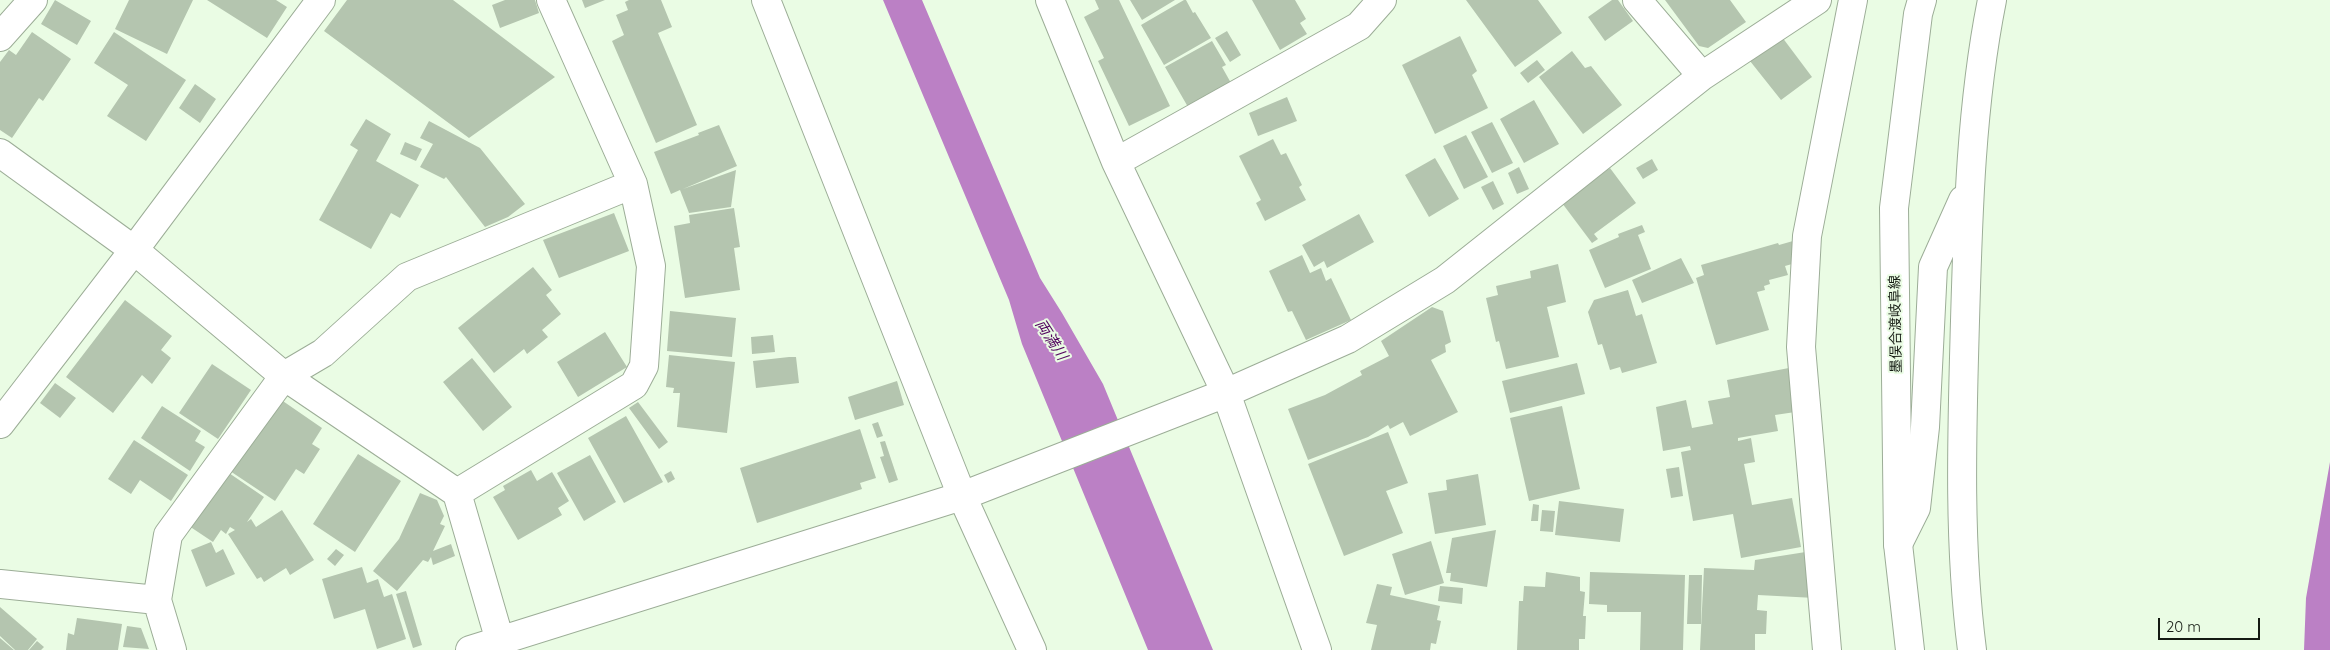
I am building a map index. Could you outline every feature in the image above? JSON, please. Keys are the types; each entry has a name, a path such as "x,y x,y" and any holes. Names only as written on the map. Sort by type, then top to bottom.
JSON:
{"street":[{"path":"0,37 33,0"},
{"path":"0,424 134,250 321,0"},
{"path":"457,494 634,385 644,366 651,266 633,184 551,0"},
{"path":"766,0 971,492 991,563 1032,650"},
{"path":"1050,0 1215,397 1317,650"},
{"path":"1116,162 1359,26 1382,0"},
{"path":"1637,0 1702,76"},
{"path":"470,650 971,492 1215,397 1348,339 1444,280 1702,76 1817,0"},
{"path":"1827,650 1801,347 1807,236 1853,0"},
{"name":"墨俣合渡岐阜線","path":"1910,650 1898,544 1894,208 1918,14 1922,0"},
{"path":"1972,650 1960,475 1969,187 1986,29 1992,0"},
{"path":"0,153 134,250 284,376 457,494 500,641"},
{"path":"172,650 157,600 168,535 284,376 323,353 407,277 633,184"},
{"path":"1898,544 1916,508 1926,427 1933,267 1969,187"},
{"path":"0,584 157,600"}],"water":[{"name":"両満川","path":"883,0 922,0 1040,278 1103,384 1213,650 1148,650 1022,344 1009,300"},
{"path":"2330,462 2330,650 2304,650 2306,598"}],"building":[{"path":"55,0 91,21 77,45 41,24"},
{"path":"129,0 193,0 167,54 115,29"},
{"path":"207,0 276,0 287,7 267,38"},
{"path":"347,0 453,0 555,77 469,138 324,31"},
{"path":"505,0 535,0 539,13 500,28 492,5"},
{"path":"582,0 605,0 585,8"},
{"path":"629,0 661,0 672,27 658,33 697,125 656,143 612,41 624,35 616,15 628,10 625,2"},
{"path":"1095,0 1119,0 1170,106 1129,126 1098,61 1104,58 1084,17 1099,9"},
{"path":"1130,0 1175,0 1142,20"},
{"path":"1186,0 1193,13 1195,12 1211,38 1164,65 1141,25"},
{"path":"1252,0 1295,0 1306,19 1300,23 1307,34 1280,50"},
{"path":"1466,0 1538,0 1562,33 1515,67"},
{"path":"1612,0 1618,0 1633,21 1605,41 1588,17"},
{"path":"1665,0 1730,0 1746,22 1708,48 1699,46"},
{"path":"1227,31 1241,55 1230,62 1215,38"},
{"path":"32,32 71,59 43,101 39,98 12,138 0,130 0,62 9,50 16,55"},
{"path":"114,32 186,80 146,141 107,116 128,85 94,63"},
{"path":"1460,36 1477,71 1472,75 1488,108 1435,134 1402,65"},
{"path":"1782,37 1812,77 1781,100 1750,61"},
{"path":"1212,41 1226,65 1222,67 1231,83 1188,107 1165,67"},
{"path":"1572,51 1585,68 1591,66 1622,105 1583,134 1539,77"},
{"path":"1537,60 1545,70 1528,83 1520,73"},
{"path":"195,84 216,99 200,123 179,108"},
{"path":"1287,97 1297,121 1258,136 1249,113"},
{"path":"1534,100 1559,144 1524,163 1500,119"},
{"path":"366,119 391,134 376,161 419,185 400,218 391,213 371,249 319,220 358,150 350,145"},
{"path":"429,121 480,148 525,204 508,217 485,227 446,177 444,179 420,167 433,144 420,138"},
{"path":"1492,122 1513,163 1492,173 1471,132"},
{"path":"719,125 737,166 683,189 736,170 731,207 689,213 680,190 671,194 654,152 699,135 698,133"},
{"path":"1466,135 1488,177 1464,189 1443,146"},
{"path":"1273,139 1281,155 1286,153 1302,185 1299,187 1306,200 1265,221 1256,203 1261,200 1239,156"},
{"path":"405,142 422,149 416,161 400,154"},
{"path":"1435,158 1459,199 1429,217 1405,175"},
{"path":"1652,159 1658,170 1643,179 1636,168"},
{"path":"1519,167 1529,189 1517,194 1508,173"},
{"path":"1610,168 1636,203 1594,234 1598,239 1592,243 1562,203"},
{"path":"1493,181 1504,204 1493,210 1481,187"},
{"path":"734,208 740,247 734,248 740,290 685,298 674,226 690,223 689,215"},
{"path":"614,213 629,251 559,278 543,240"},
{"path":"1359,214 1374,242 1327,268 1324,261 1314,267 1302,245"},
{"path":"1642,225 1645,232 1638,235 1651,269 1605,288 1589,250 1619,237 1618,234"},
{"path":"1793,241 1799,262 1785,266 1788,275 1769,280 1770,284 1764,286 1765,290 1757,292 1769,330 1716,345 1696,278 1704,275 1701,265 1778,243 1779,245"},
{"path":"1302,255 1310,273 1321,268 1326,281 1331,278 1351,320 1306,340 1292,311 1288,312 1269,271"},
{"path":"1681,258 1694,283 1642,303 1632,280"},
{"path":"1558,264 1566,302 1547,307 1559,357 1506,369 1499,341 1496,342 1486,298 1498,295 1496,286 1531,278 1530,271"},
{"path":"533,267 552,290 546,295 561,314 542,330 548,337 527,354 524,349 494,373 458,328"},
{"path":"1628,290 1636,316 1642,314 1657,363 1622,373 1620,367 1610,370 1602,344 1598,345 1588,312 1594,300"},
{"path":"125,300 172,336 161,350 171,358 152,384 142,375 113,413 66,377"},
{"path":"1432,307 1443,311 1451,342 1445,345 1446,352 1431,360 1458,412 1410,436 1403,422 1390,429 1388,425 1368,437 1308,460 1288,409 1325,395 1362,375 1360,371 1389,356 1381,341"},
{"path":"670,311 736,318 732,357 667,351"},
{"path":"605,332 627,367 578,397 557,362"},
{"path":"773,335 775,352 752,354 751,337"},
{"path":"669,355 735,362 727,433 677,427 680,393 673,393 674,388 666,387"},
{"path":"796,357 799,383 756,388 753,361"},
{"path":"472,358 512,407 483,431 443,382"},
{"path":"1577,363 1585,394 1510,413 1502,381"},
{"path":"212,364 251,390 218,439 179,413"},
{"path":"1794,367 1802,411 1775,415 1778,431 1738,438 1738,441 1751,438 1755,462 1744,464 1752,505 1792,498 1801,547 1741,558 1733,514 1693,521 1681,452 1691,450 1690,446 1663,451 1656,407 1686,400 1692,428 1713,424 1708,401 1730,397 1727,380"},
{"path":"897,381 904,405 855,420 848,397"},
{"path":"55,383 76,398 60,418 40,403"},
{"path":"277,397 322,428 312,444 320,449 304,474 296,469 275,501 230,471"},
{"path":"638,402 668,442 659,449 629,408"},
{"path":"162,406 201,431 195,441 205,447 190,471 141,438"},
{"path":"1562,406 1580,489 1529,501 1510,418"},
{"path":"626,416 663,482 624,503 588,438"},
{"path":"878,422 883,436 877,438 872,424"},
{"path":"860,429 876,478 860,483 862,489 757,523 740,468"},
{"path":"1388,432 1408,483 1386,491 1403,533 1344,556 1308,464"},
{"path":"134,440 188,475 171,501 140,480 131,494 108,479"},
{"path":"885,441 898,480 889,483 880,457 884,456 880,442"},
{"path":"358,454 401,481 355,552 313,524"},
{"path":"590,455 616,502 584,521 557,473"},
{"path":"1679,467 1683,496 1671,498 1666,469"},
{"path":"531,470 537,481 552,472 569,501 558,508 562,515 518,540 493,497 505,490 503,486"},
{"path":"226,471 264,497 247,522 251,519 256,527 282,510 314,560 290,575 286,568 264,582 261,577 257,579 228,534 235,530 230,527 226,534 221,530 213,542 189,526"},
{"path":"671,471 675,479 668,483 664,475"},
{"path":"1478,474 1486,525 1435,534 1428,493 1447,490 1446,480"},
{"path":"420,493 437,500 444,516 440,524 445,526 433,551 451,544 455,556 433,565 431,557 428,562 423,560 397,591 373,571 399,539"},
{"path":"1559,501 1624,509 1620,542 1555,535"},
{"path":"1533,504 1539,505 1538,521 1531,521"},
{"path":"1542,510 1555,511 1553,532 1540,531"},
{"path":"1496,530 1487,587 1450,581 1451,573 1446,573 1452,538"},
{"path":"1431,541 1444,583 1405,595 1392,554"},
{"path":"211,542 216,553 223,549 235,574 206,587 191,550"},
{"path":"336,549 344,555 335,566 327,559"},
{"path":"1812,551 1815,598 1758,595 1757,610 1767,611 1766,634 1755,634 1755,650 1700,650 1704,568 1754,570 1755,560"},
{"path":"362,567 367,583 378,579 384,597 392,594 406,639 377,649 365,609 334,619 322,579"},
{"path":"1546,572 1580,577 1580,591 1585,592 1583,616 1586,616 1585,639 1579,639 1579,650 1517,650 1519,601 1523,601 1524,586 1545,587"},
{"path":"1590,572 1685,575 1683,650 1640,650 1641,612 1607,612 1607,605 1589,604"},
{"path":"1689,575 1702,575 1701,624 1687,624"},
{"path":"1377,584 1392,587 1390,595 1440,606 1437,620 1441,621 1436,644 1431,643 1430,650 1371,650 1377,625 1366,623"},
{"path":"1440,586 1463,588 1462,604 1438,601"},
{"path":"406,591 422,645 413,648 396,594"},
{"path":"0,607 37,639 28,650 15,650 0,636"},
{"path":"77,618 122,624 118,650 66,650 68,633 74,635"},
{"path":"127,626 141,628 149,649 123,647"},
{"path":"0,638 14,650 0,650"},
{"path":"37,641 44,647 41,650 29,650"}]}
